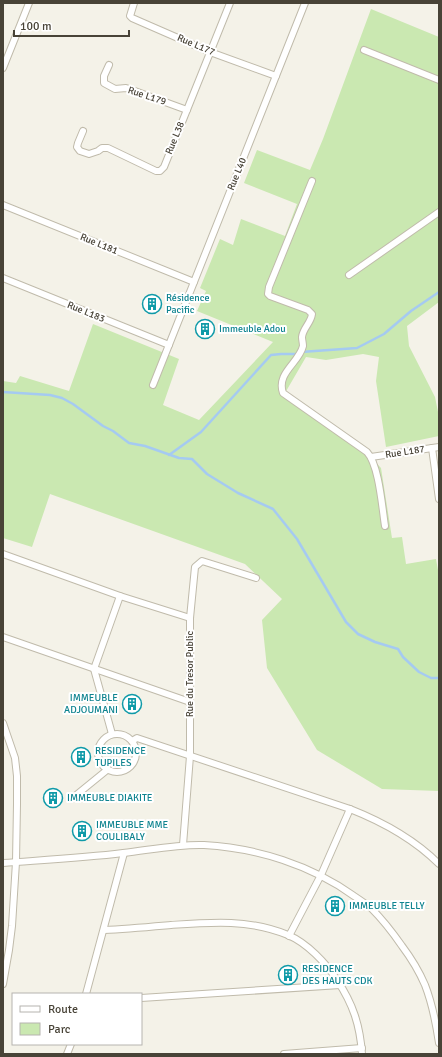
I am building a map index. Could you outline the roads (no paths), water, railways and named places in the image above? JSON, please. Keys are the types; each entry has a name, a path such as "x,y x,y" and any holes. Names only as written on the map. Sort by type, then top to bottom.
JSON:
{"street":[{"path":"3,68 29,3"},
{"name":"Rue L177","path":"134,3 130,12 130,16 132,18 210,52 276,76"},
{"name":"Rue L38","path":"83,131 78,143 78,148 88,154 102,148 108,148 156,171 160,171 164,168 230,3"},
{"name":"Rue L40","path":"153,385 305,3"},
{"path":"364,50 439,80"},
{"name":"Rue L179","path":"109,64 104,76 104,83 115,89 126,88 187,110"},
{"path":"312,181 269,287 268,294 270,296 308,310 312,314 311,320 302,337 303,346 281,382 281,388 283,392 367,452 371,457 376,471 385,526"},
{"name":"Rue L181","path":"3,205 194,282"},
{"path":"349,275 439,212"},
{"name":"Rue L183","path":"3,278 169,345"},
{"name":"Rue L187","path":"371,457 439,447"},
{"path":"432,448 439,499"},
{"path":"3,554 120,596 190,618"},
{"name":"Rue du Tresor Public","path":"183,845 190,756 190,618 195,567 202,562 256,578"},
{"path":"112,734 94,669 120,596"},
{"path":"3,637 190,702"},
{"path":"3,723 14,758 17,776 16,862 9,950 3,984"},
{"path":"112,734 123,734 132,741 136,753 135,760 131,766 126,770 114,772 107,770 102,766 98,760 97,754 101,741 112,734"},
{"path":"132,741 138,738 375,818 419,846 439,864"},
{"path":"76,796 107,770"},
{"path":"289,936 321,875 350,809"},
{"path":"3,863 124,853 183,845 204,845 234,848 258,853 283,860 321,875 345,889 370,908 394,935 412,960 425,984 434,1014 439,1043"},
{"path":"86,993 124,853"},
{"path":"104,930 232,922 270,929 289,936 302,943 332,973 354,1010 359,1027 362,1051 284,1054"},
{"path":"142,998 340,985"}],"waterway":[{"path":"301,352 357,348 384,334 411,311 439,292"},
{"path":"169,455 201,432 271,355 297,354"},
{"path":"3,392 50,395 62,398 129,443 145,446 179,458 192,459 207,474 238,493 273,509 297,539 346,622 358,634 375,642 398,649 403,657 419,672 431,678 439,678"}],"place":[{"name":"Résidence Pacific","path":"152,304"},
{"name":"Immeuble Adou","path":"205,329"},
{"name":"IMMEUBLE ADJOUMANI","path":"132,704"},
{"name":"RESIDENCE TUPILES","path":"81,757"},
{"name":"IMMEUBLE DIAKITE","path":"53,798"},
{"name":"IMMEUBLE MME COULIBALY","path":"82,831"},
{"name":"IMMEUBLE TELLY","path":"335,906"},
{"name":"RESIDENCE DES HAUTS CDK","path":"288,975"}]}
